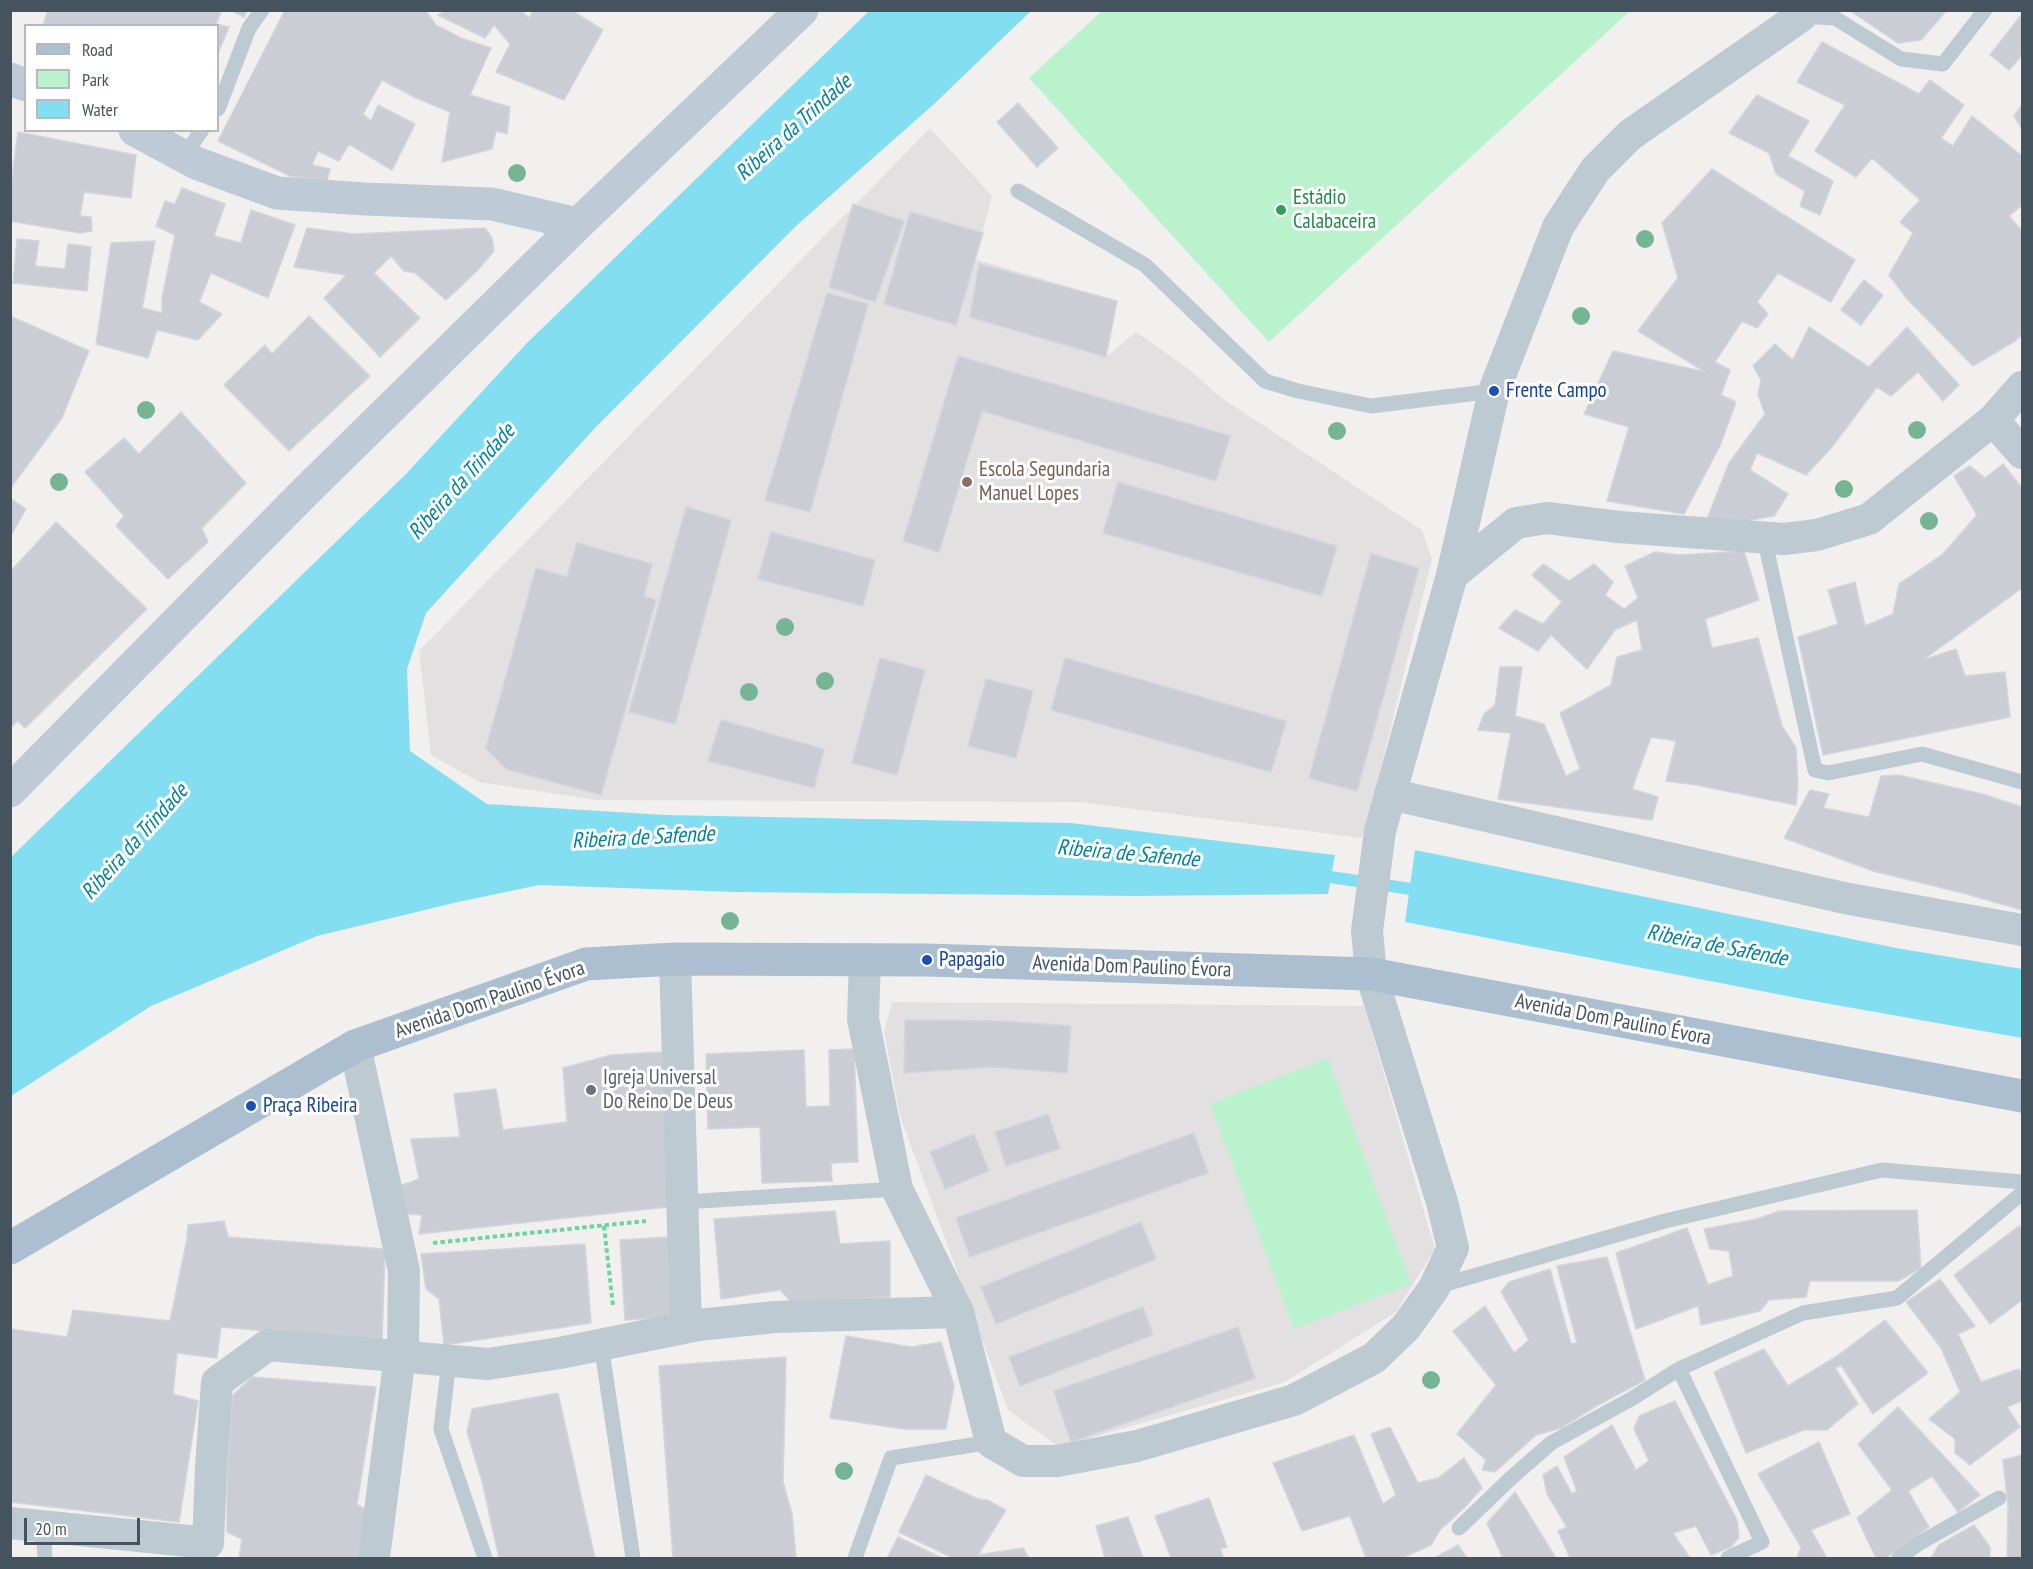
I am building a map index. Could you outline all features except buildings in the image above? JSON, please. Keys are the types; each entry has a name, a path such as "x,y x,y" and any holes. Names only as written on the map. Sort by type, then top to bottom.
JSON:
{"main road":[{"name":"Avenida Dom Paulino Évora","path":"10,1248 355,1046 586,964 675,960 865,960 1371,974 2022,1096"}],"street":[{"path":"10,791 305,492 578,224 802,10"},
{"path":"865,960 863,1019 897,1189 958,1312 991,1442 1023,1461 1057,1461 1137,1446 1294,1401 1374,1358 1406,1327 1434,1288 1453,1248 1442,1202 1371,974 1367,932 1380,831 1452,575 1494,391 1557,227 1595,170 1630,135 1801,12"},
{"path":"144,132 193,143 196,163 276,193 492,204 578,224"},
{"path":"1452,575 1516,523 1547,518 1619,527 1784,539 1817,535 1869,519 1993,420 2022,387"},
{"path":"1993,420 2022,453"},
{"path":"1390,794 1844,898 2022,930"},
{"path":"675,960 686,1327"},
{"path":"355,1046 404,1270 403,1357 398,1371 374,1558"},
{"path":"10,1523 208,1551 217,1382 268,1345 488,1364 686,1327 775,1317 958,1312"}],"lane":[{"path":"219,106 249,28 262,10"},
{"path":"1801,12 1835,18 1902,59 1943,64 1985,10"},
{"path":"1018,191 1145,265 1264,381 1298,391 1371,406 1494,391"},
{"path":"1764,537 1815,770 1828,773 1922,754 2022,782"},
{"path":"1434,1288 1665,1221 1882,1170 2022,1182"},
{"path":"683,1210 897,1189"},
{"path":"1459,1528 1551,1443 1633,1398 1679,1369 1803,1313 1897,1298 2022,1193"},
{"path":"609,1343 633,1558"},
{"path":"449,1361 441,1430 484,1558"},
{"path":"1679,1369 1762,1542 1728,1558"},
{"path":"855,1558 891,1458 991,1442"},
{"path":"1899,1558 1918,1544 1999,1498"},
{"path":"43,1527 45,1558"}],"path":[{"path":"399,1246 604,1226 683,1210"},
{"path":"604,1226 609,1343"}],"shaded area":[{"name":"Escola Segundaria Manuel Lopes","path":"930,128 992,196 975,259 1117,301 1106,357 1136,332 1190,370 1220,397 1422,530 1432,559 1366,828 1361,838 1080,802 596,800 479,782 431,755 419,651"},
{"path":"892,1002 1364,1006 1435,1249 1396,1312 1285,1382 1059,1447 1008,1410 900,1116 884,1032"}],"green space":[{"name":"Estádio Calabaceira","path":"1102,11 1630,11 1269,342 1029,78"},
{"path":"1328,1058 1411,1284 1294,1329 1210,1104"}],"water":[{"path":"869,11 1031,11 933,105 796,226 595,428 426,613 407,669 410,751 487,804 665,815 1071,823 1335,855 1328,894 1136,896 735,892 539,885 317,936 151,1006 11,1096 11,857 406,474 527,343"},
{"name":"Ribeira de Safende","path":"1415,850 1896,948 2022,969 2022,1038 1813,1001 1405,922"}],"waterway":[{"path":"1317,875 1424,891"}],"place":[{"name":"Estádio Calabaceira","path":"1281,210"},
{"name":"Frente Campo","path":"1494,391"},
{"name":"Escola Segundaria Manuel Lopes","path":"967,482"},
{"name":"Papagaio","path":"927,960"},
{"name":"Igreja Universal Do Reino De Deus","path":"591,1090"},
{"name":"Praça Ribeira","path":"251,1106"}],"water label":[{"name":"Ribeira da Trindade","path":"794,128"},
{"name":"Ribeira da Trindade","path":"462,482"},
{"name":"Ribeira da Trindade","path":"135,842"}]}
